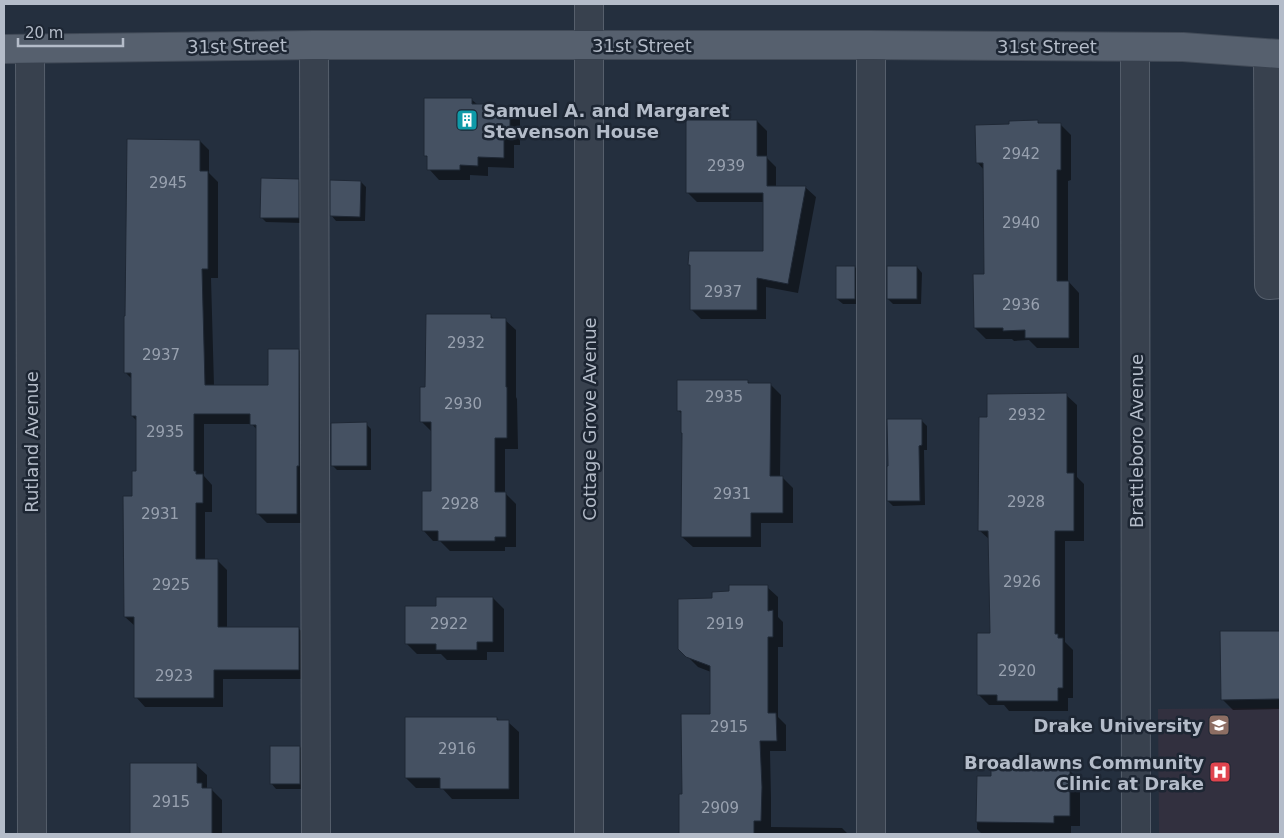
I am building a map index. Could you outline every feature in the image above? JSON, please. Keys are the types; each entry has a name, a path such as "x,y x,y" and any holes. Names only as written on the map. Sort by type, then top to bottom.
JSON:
{"main road":[{"name":"31st Street","path":"17,49 314,45 871,45 1183,48 1274,54"}],"street":[{"name":"Cottage Grove Avenue","path":"588,4 589,834"},
{"path":"314,45 316,834"},
{"path":"871,45 871,834"},
{"name":"Brattleboro Avenue","path":"1135,47 1136,834"},
{"name":"Rutland Avenue","path":"17,49 32,834"},
{"path":"1274,54 1269,285 1280,284"}],"shaded area":[{"name":"Broadlawns Community Clinic at Drake","path":"1280,708 1280,834 1159,834 1158,709"}],"building":[{"name":"Samuel A. and Margaret Stevenson House","path":"424,98 472,98 472,104 510,106 510,135 504,135 504,158 478,157 478,166 460,165 460,170 427,170 427,156 424,156"},
{"path":"686,120 757,120 757,156 767,156 767,186 806,186 788,284 757,278 757,310 690,310 689,251 763,251 763,193 686,193"},
{"path":"1038,120 1038,123 1061,123 1061,170 1057,170 1057,281 1069,281 1069,338 1025,338 1025,330 1003,331 1003,328 974,328 973,274 984,274 983,163 976,163 975,125 1009,124 1009,121"},
{"path":"127,139 200,140 200,171 208,171 208,269 202,269 205,385 268,385 268,349 299,349 297,514 256,514 256,425 250,425 250,414 194,414 194,471 196,471 196,474 203,474 203,503 196,503 196,559 218,559 218,627 299,627 299,670 214,670 214,698 134,698 134,617 124,617 123,496 132,496 132,471 136,471 136,416 131,416 131,373 124,373"},
{"path":"261,178 299,179 299,218 260,218"},
{"path":"330,180 361,181 360,217 330,216"},
{"path":"836,266 855,266 855,299 836,299"},
{"path":"887,266 917,266 917,299 887,299"},
{"path":"426,314 491,314 491,318 506,318 507,438 495,438 495,492 506,492 506,537 495,537 495,541 438,541 438,531 422,531 422,491 431,491 431,422 420,422 420,387 425,387"},
{"path":"677,380 748,380 748,383 771,383 770,476 783,476 783,513 751,513 751,537 681,537 682,433 681,411 677,411"},
{"path":"1067,393 1067,473 1074,473 1074,531 1055,531 1055,634 1058,634 1058,638 1063,638 1063,688 1058,688 1058,701 997,701 997,695 977,695 977,633 990,633 988,531 978,531 979,417 987,417 987,394"},
{"path":"887,419 922,419 922,445 919,446 920,501 887,501"},
{"path":"367,422 367,466 331,466 331,423"},
{"path":"729,585 768,585 768,611 773,610 773,637 768,637 768,713 776,713 777,741 760,741 761,821 754,821 754,834 679,834 679,794 682,794 681,714 710,714 710,666 686,657 678,649 678,599 712,598 712,592 729,591"},
{"path":"436,597 493,597 493,642 477,642 477,650 436,650 436,644 405,644 405,606 436,606"},
{"path":"1220,631 1280,631 1280,699 1221,700"},
{"path":"405,717 497,717 497,720 509,720 509,789 440,789 440,778 405,778"},
{"path":"270,746 300,746 300,784 270,784"},
{"path":"130,763 197,763 197,783 202,783 202,788 212,788 212,834 130,834"},
{"path":"991,765 1056,765 1056,769 1070,769 1070,816 1054,816 1054,823 976,822 977,776 991,776"}],"place":[{"name":"Samuel A. and Margaret Stevenson House","path":"467,120"},
{"name":"Drake University","path":"1219,725"},
{"name":"Broadlawns Community Clinic at Drake","path":"1220,772"}]}
